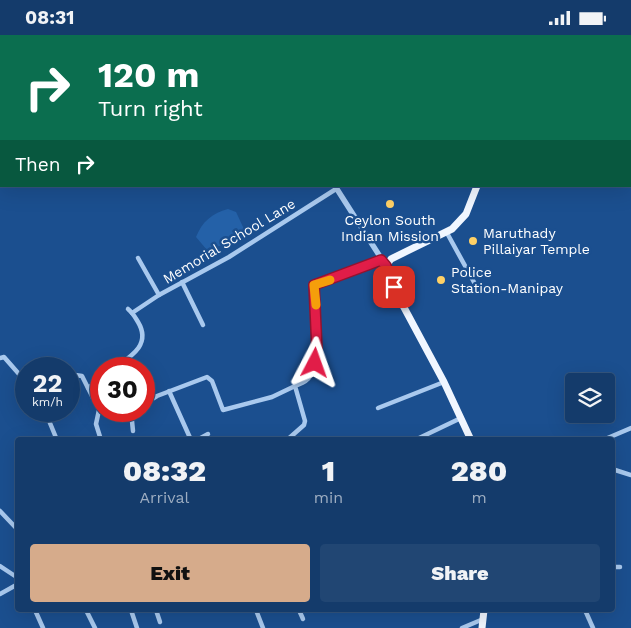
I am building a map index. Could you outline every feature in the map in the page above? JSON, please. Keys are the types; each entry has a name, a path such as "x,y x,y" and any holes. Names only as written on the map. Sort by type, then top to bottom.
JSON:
{"main road":[{"path":"470,437 444,382 400,300 384,263 447,233 466,214 476,187"}],"street":[{"path":"155,399 195,379 210,377 223,410 272,397 306,382 313,373 317,350 314,285 384,263 336,187"},
{"name":"Memorial School Lane","path":"130,357 141,344 143,329 130,311 229,257 336,187"},
{"path":"447,233 475,284"},
{"path":"138,258 159,295"},
{"path":"182,282 203,325"},
{"path":"0,358 4,357 15,368"},
{"path":"80,375 90,392"},
{"path":"378,408 444,382"},
{"path":"290,437 304,425 305,421 295,386"},
{"path":"169,391 190,437"},
{"path":"421,437 461,418"},
{"path":"50,422 56,437"},
{"path":"97,422 100,437"},
{"path":"132,422 133,431"},
{"path":"610,437 631,428"},
{"path":"202,437 208,434"},
{"path":"615,470 631,475"},
{"path":"0,511 15,528"},
{"path":"0,566 15,576"},
{"path":"615,567 620,567"},
{"path":"0,594 15,586"},
{"path":"36,612 43,628"},
{"path":"87,612 95,628"},
{"path":"132,612 137,628"},
{"path":"157,612 160,621"},
{"path":"257,612 263,628"},
{"path":"300,612 303,619"},
{"path":"586,612 593,628"},
{"path":"462,628 482,624"}],"shaded area":[{"path":"228,209 236,212 244,229 238,240 207,250 196,237 198,232 212,216"}],"slow traffic":[{"path":"316,305 314,285 330,280"}],"place":[{"name":"Ceylon South Indian Mission","path":"390,204"},
{"name":"Maruthady Pillaiyar Temple","path":"473,241"},
{"name":"Police Station-Manipay","path":"441,280"}],"route":[{"path":"315,363 317,350 314,285 381,260 386,266 394,287"}]}
